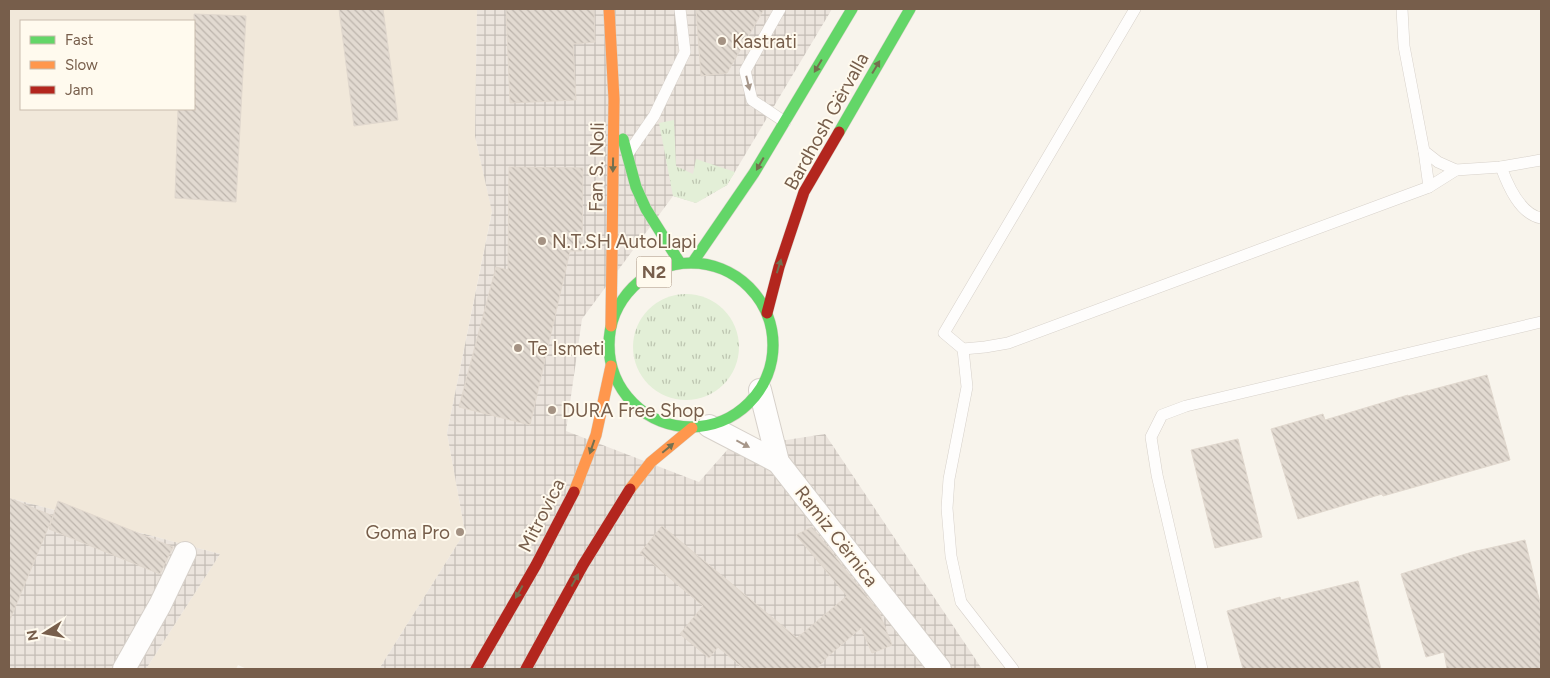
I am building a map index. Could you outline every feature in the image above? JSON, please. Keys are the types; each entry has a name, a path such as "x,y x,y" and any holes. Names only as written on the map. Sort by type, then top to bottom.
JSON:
{"main road":[{"path":"609,9 614,99 627,156 636,188 680,263"},
{"name":"Bardhosh Gërvalla","path":"694,262 749,181 852,9"},
{"name":"Bardhosh Gërvalla","path":"767,313 778,266 804,192 910,9"},
{"name":"Fan S. Noli","path":"611,326 614,99"},
{"name":"N2","path":"526,669 583,565 635,481 651,462 700,427 729,419 746,407 760,390 771,366 774,339 767,313 755,293 738,277 717,266 694,262 680,263 656,270 636,284 620,303 611,326 609,346 611,366 622,391 641,411 665,423 700,427"},
{"name":"Mitrovica","path":"476,669 547,544 576,485 599,425 611,366"}],"street":[{"name":"Ramiz Cërnica","path":"760,390 778,462 940,669"},
{"path":"700,427 778,462"},
{"path":"124,669 160,605 185,553"}],"lane":[{"path":"627,156 654,116 684,52 680,9"},
{"path":"780,9 744,71 752,100 784,122"},
{"path":"1135,9 944,333 963,349 984,348 1008,343 1430,187 1456,170"},
{"path":"1402,9 1404,46 1430,187"},
{"path":"1424,151 1438,162 1456,170 1501,167 1541,160"},
{"path":"1501,167 1514,196 1534,216 1541,218"},
{"path":"1202,669 1151,437 1162,415 1186,406 1541,322"},
{"path":"963,349 967,387 949,479 951,556 961,602 1013,669"}],"shaded area":[{"path":"9,9 477,9 475,136 492,211 447,433 465,532 379,669 247,669 238,665 236,669 146,669 220,554 9,498"},
{"path":"477,9 832,9 727,185 696,203 673,196 582,319 566,431 699,482 728,449 825,434 982,669 379,669 465,532 447,433 492,212 475,136"},
{"path":"9,498 220,554 146,669 9,669"}],"green space":[{"path":"674,120 676,166 693,174 696,159 735,172 727,185 696,203 673,196 659,123"},
{"path":"686,294 706,298 723,310 735,327 739,347 735,367 723,384 706,396 686,400 666,396 649,384 637,367 633,347 637,327 649,310 666,298"}],"building":[{"path":"339,9 383,9 398,120 354,126"},
{"path":"506,9 594,9 595,42 573,44 576,100 510,103"},
{"name":"Kastrati","path":"696,9 764,9 727,73 701,76"},
{"path":"194,14 246,16 236,202 175,198 178,110 195,110"},
{"path":"509,167 583,168 582,251 570,251 530,425 459,407 496,267 508,270"},
{"path":"1487,375 1510,460 1383,496 1382,494 1298,519 1271,429 1323,414 1325,420 1408,395"},
{"path":"1238,439 1262,537 1215,548 1191,450"},
{"path":"9,498 53,516 9,622"},
{"path":"58,501 173,547 160,574 49,529"},
{"path":"662,526 797,638 847,596 796,535 812,527 879,612 892,645 872,653 861,628 826,658 817,669 744,669 718,647 709,658 680,634 703,606 640,553"},
{"path":"1525,540 1541,607 1541,669 1447,669 1444,652 1426,657 1401,574 1472,552"},
{"path":"1358,581 1381,669 1243,669 1227,611 1280,597 1281,600"}],"traffic: fast":[{"path":"693,262 754,173 852,9"},
{"path":"839,132 910,9"},
{"path":"623,139 636,187 646,209 680,263"},
{"path":"683,263 699,263 722,269 737,277 749,287 759,299 767,314 773,337 773,345 773,353 767,376 759,391 749,403 737,413 722,421 699,427 683,427 660,421 645,413 623,391 613,369 609,353 609,337 615,314 623,299 645,277 667,267 683,263"}],"traffic: slow":[{"path":"609,9 614,99 611,326"},
{"path":"574,492 596,435 611,366"},
{"path":"630,489 651,462 692,428"}],"traffic: jam":[{"path":"767,313 779,267 804,192 839,132"},
{"path":"526,669 583,565 630,489"},
{"path":"476,669 536,565 574,492"}],"place":[{"name":"Kastrati","path":"722,41"},
{"name":"N.T.SH AutoLlapi","path":"542,241"},
{"name":"Te Ismeti","path":"518,348"},
{"name":"DURA Free Shop","path":"552,410"},
{"name":"Goma Pro","path":"460,532"}]}
